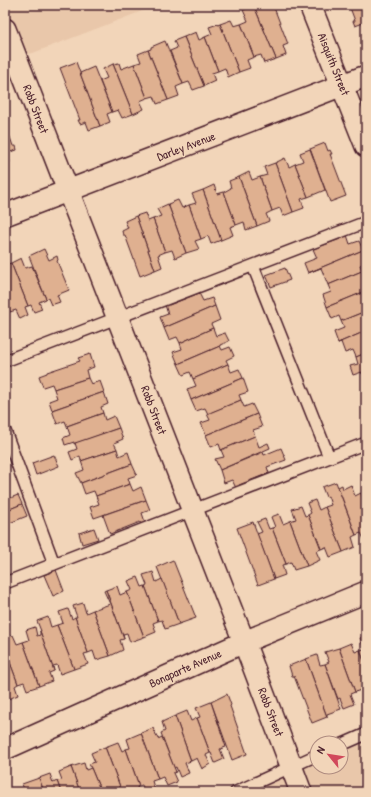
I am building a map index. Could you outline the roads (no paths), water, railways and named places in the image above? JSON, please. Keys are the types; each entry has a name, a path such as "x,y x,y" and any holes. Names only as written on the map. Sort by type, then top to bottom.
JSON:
{"street":[{"name":"Aisquith Street","path":"310,5 366,146"},
{"name":"Robb Street","path":"5,29 193,510 301,792"},
{"name":"Darley Avenue","path":"5,215 366,76"},
{"name":"Bonaparte Avenue","path":"5,749 244,642 366,592"}],"lane":[{"path":"5,361 366,222"},
{"path":"253,266 329,457"},
{"path":"5,431 54,564"},
{"path":"5,582 366,443"},
{"path":"349,741 366,734"},
{"path":"236,792 309,758"}]}
